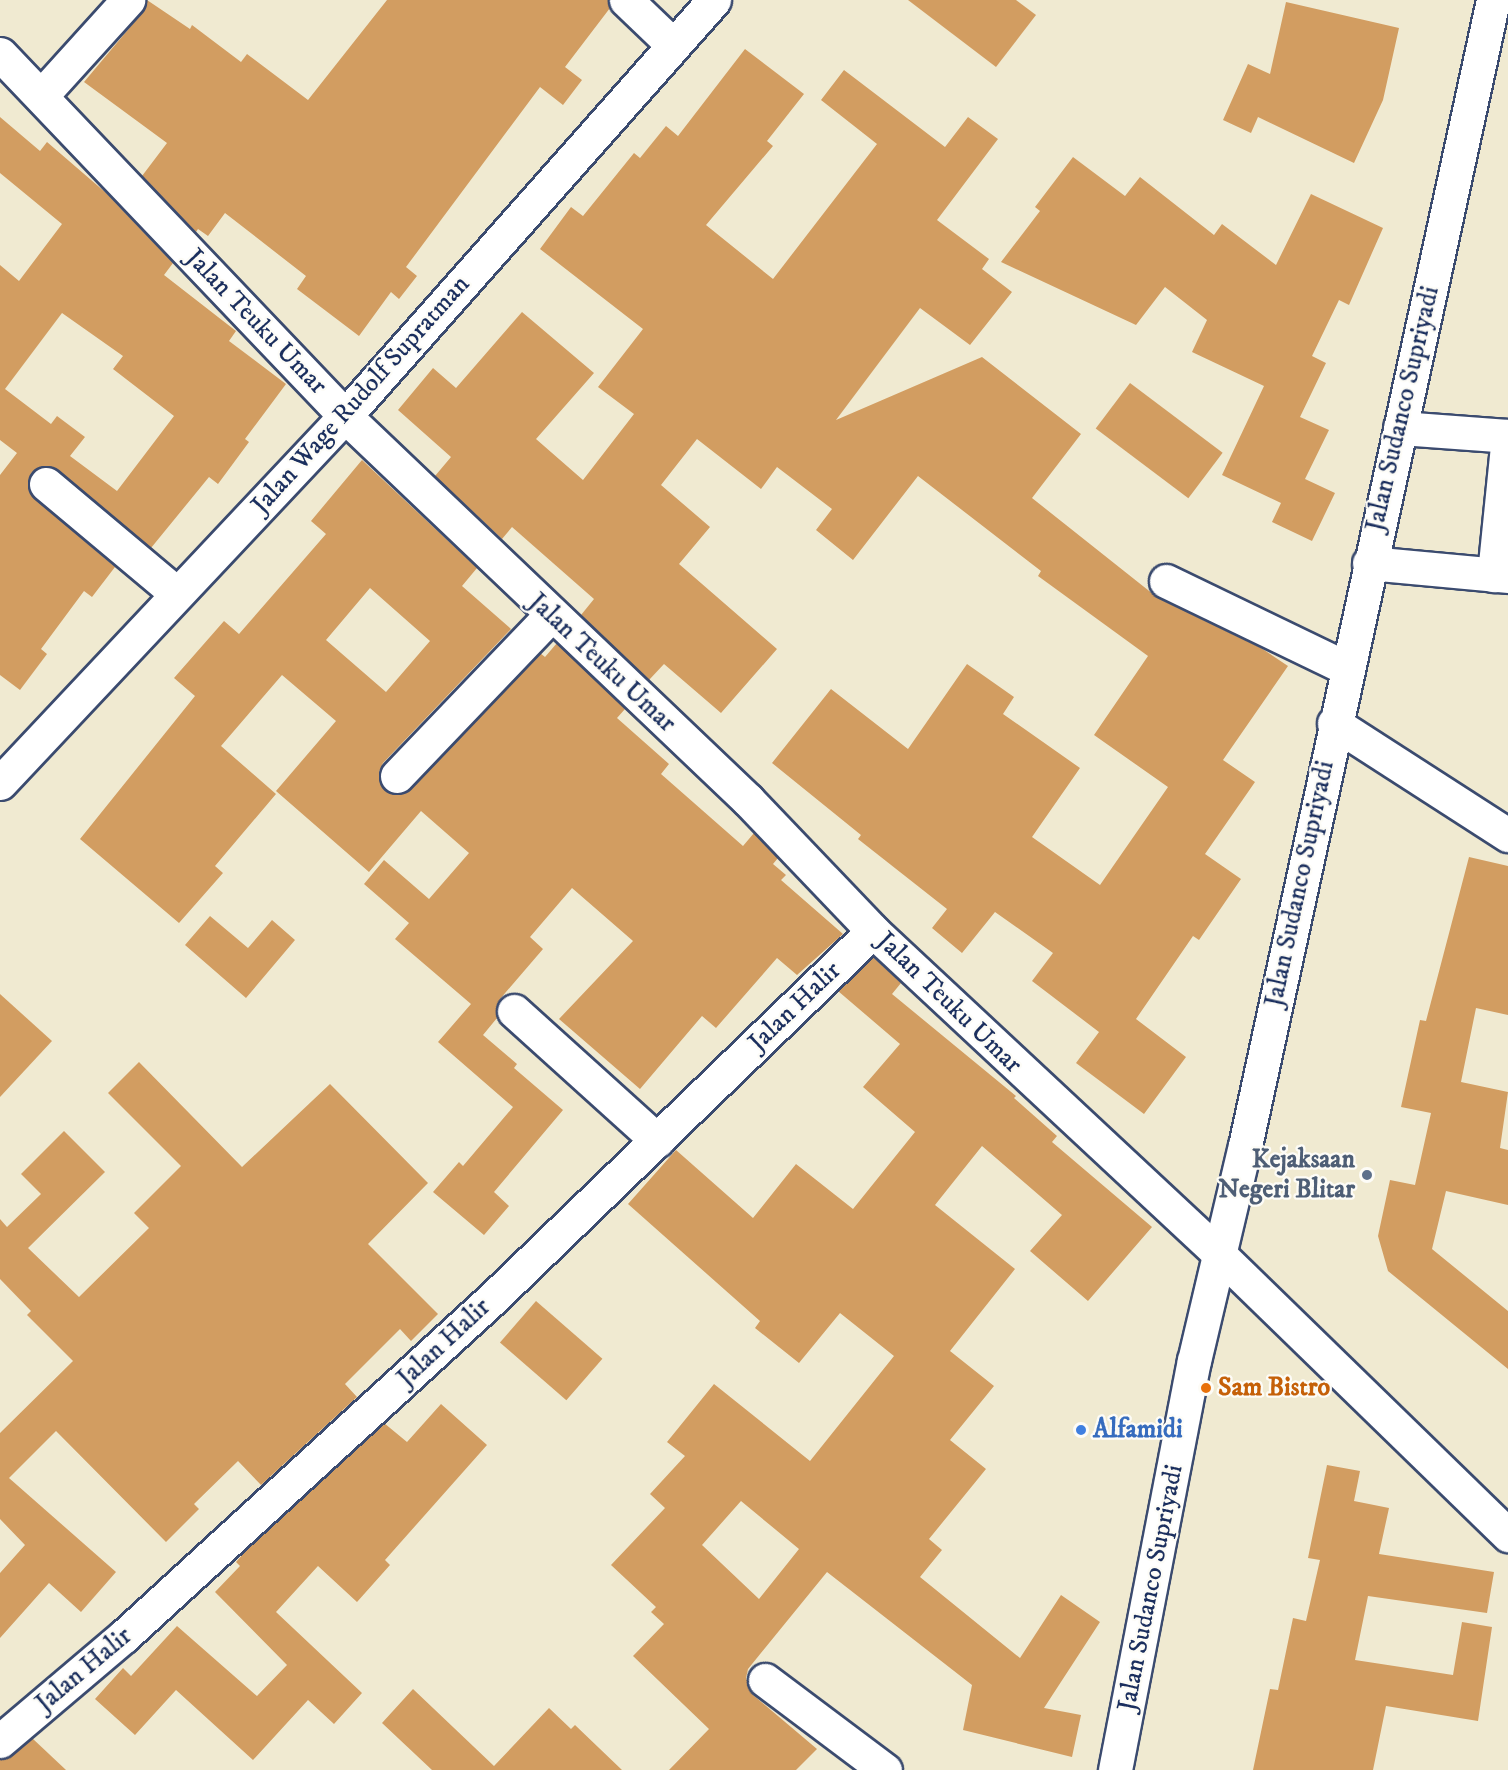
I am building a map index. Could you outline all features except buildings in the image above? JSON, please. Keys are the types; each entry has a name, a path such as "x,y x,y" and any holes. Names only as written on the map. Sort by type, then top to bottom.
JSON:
{"street":[{"path":"41,96 128,0"},
{"path":"626,0 673,45"},
{"name":"Jalan Wage Rudolf Supratman","path":"0,783 345,416 714,0"},
{"name":"Jalan Sudanco Supriyadi","path":"1115,1770 1194,1361 1220,1256 1334,723 1493,0"},
{"name":"Jalan Teuku Umar","path":"4,68 41,96 345,416 551,615 748,800 873,931 1220,1256 1508,1535"},
{"path":"1369,563 1501,575 1508,436 1400,428"},
{"path":"46,484 177,594"},
{"path":"1166,581 1346,668"},
{"path":"397,776 551,615"},
{"path":"1334,723 1508,835"},
{"name":"Jalan Halir","path":"0,1741 124,1636 493,1298 873,931"},
{"path":"514,1011 657,1140"},
{"path":"765,1680 885,1770"}],"place":[{"name":"Kejaksaan Negeri Blitar","path":"1367,1175"},
{"name":"Sam Bistro","path":"1206,1388"},
{"name":"Alfamidi","path":"1081,1430"}]}
